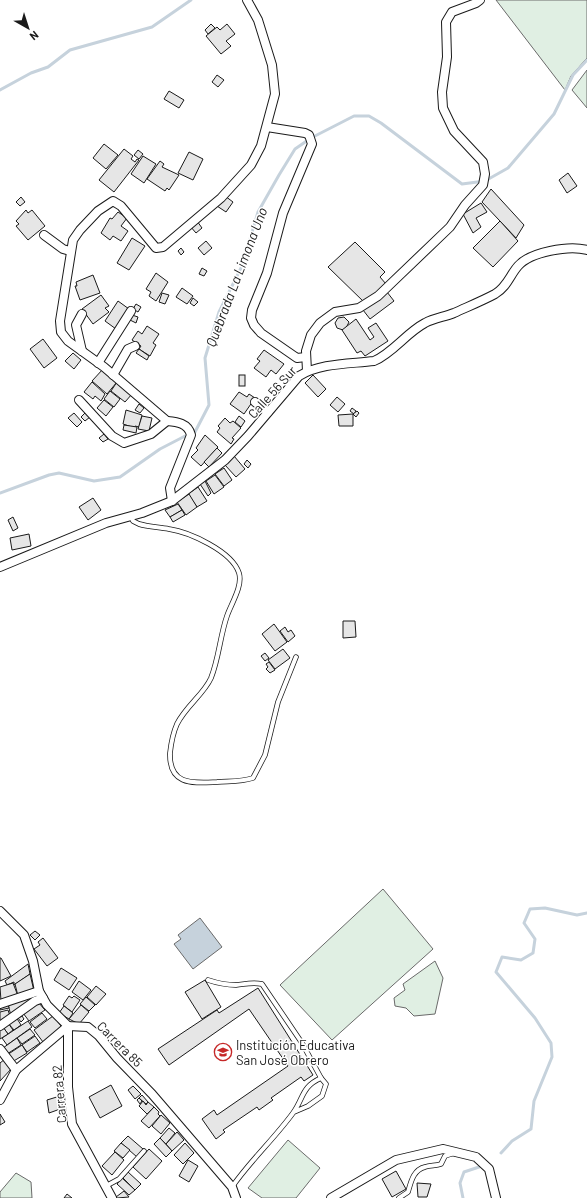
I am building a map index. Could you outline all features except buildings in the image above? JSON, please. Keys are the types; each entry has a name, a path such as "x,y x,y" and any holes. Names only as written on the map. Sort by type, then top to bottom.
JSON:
{"street":[{"path":"172,501 170,488 191,435 186,426 180,423 167,421 98,363 64,337 60,326 70,251 73,240 80,230 98,211 113,201 121,206 156,248 167,244 206,212 242,177 251,166 261,146 275,94 272,65 258,20 247,0"},
{"path":"306,371 306,351 311,335 320,323 335,312 359,308 378,296 450,227 465,205 483,185 483,162 454,131 443,108 442,92 447,57 446,22 452,12 480,0"},
{"path":"267,127 304,133 309,135 312,144 283,213 267,273 252,310 251,318 254,325 261,333 297,358 306,357"},
{"path":"44,235 63,249 70,251"},
{"name":"Calle 56 Sur","path":"0,567 106,523 131,516 172,501 225,460 248,436 299,376 306,371 321,367 374,361 382,358 408,334 426,322 452,313 496,293 508,282 517,267 525,259 534,254 567,249 587,250"},
{"path":"98,363 130,311"},
{"path":"82,314 76,325 82,351"},
{"path":"112,375 128,349 134,346"},
{"path":"79,400 112,436 124,443 151,434 167,421"},
{"path":"255,402 268,412"},
{"path":"0,911 24,935 41,995 47,1005 68,1026 16,1070 0,1100"},
{"path":"0,1004 41,995"},
{"path":"0,1026 41,995"},
{"name":"Carrera 82","path":"68,1026 68,1087 72,1124 112,1198"},
{"name":"Carrera 85","path":"68,1026 88,1028 100,1036 117,1058 152,1094 232,1187 236,1198"},
{"path":"0,1049 16,1070"},
{"path":"331,1198 396,1160 443,1149 476,1157 489,1169 496,1198"}],"lane":[{"path":"131,516 133,521 139,524 179,532 201,540 226,556 236,567 239,574 238,586 227,616 210,678 190,704 176,726 170,761 177,777 193,783 244,781 253,778 265,755 278,702 296,657"},
{"path":"208,980 238,985 251,982 262,984 302,1043 321,1078 326,1084 322,1096 308,1106 294,1112"},
{"path":"232,1187 294,1112 299,1099 312,1082 321,1078"},
{"path":"105,1186 119,1180 144,1151"},
{"path":"399,1198 408,1192 410,1180 418,1171 426,1167 441,1164 445,1156 451,1153 458,1153"}],"green space":[{"path":"496,0 587,0 587,58 571,76 565,90"},
{"path":"587,70 587,108 572,90"},
{"path":"383,889 433,949 332,1040 280,985"},
{"path":"435,961 443,978 435,1014 414,1016 406,1008 395,1006 394,998 405,990 403,984"},
{"path":"288,1140 320,1168 296,1198 262,1198 248,1188"},
{"path":"16,1173 31,1182 32,1198 0,1198 0,1192"}],"shaded area":[{"path":"200,918 222,947 193,969 174,944 181,939 178,935"}],"waterway":[{"path":"0,90 31,73 48,67 70,50 152,27 191,0"},
{"name":"Quebrada La Limona Uno","path":"195,432 209,405 205,358 219,312 242,266 258,212 295,149 311,138 354,116 369,116 381,123 462,184 485,181 508,168 554,114 573,75 587,60"},
{"name":"Quebrada La Limona Uno","path":"0,493 49,475 59,473 94,481 120,477 160,449 189,434"},
{"path":"501,1153 512,1141 531,1129 534,1101 552,1057 551,1043 535,1018 496,972 502,957 521,960 533,953 535,939 524,923 530,909 545,908 577,915 587,913"},
{"path":"463,1198 460,1183 464,1172 479,1167"}],"place":[{"name":"Institución Educativa San José Obrero","path":"223,1052"}]}
